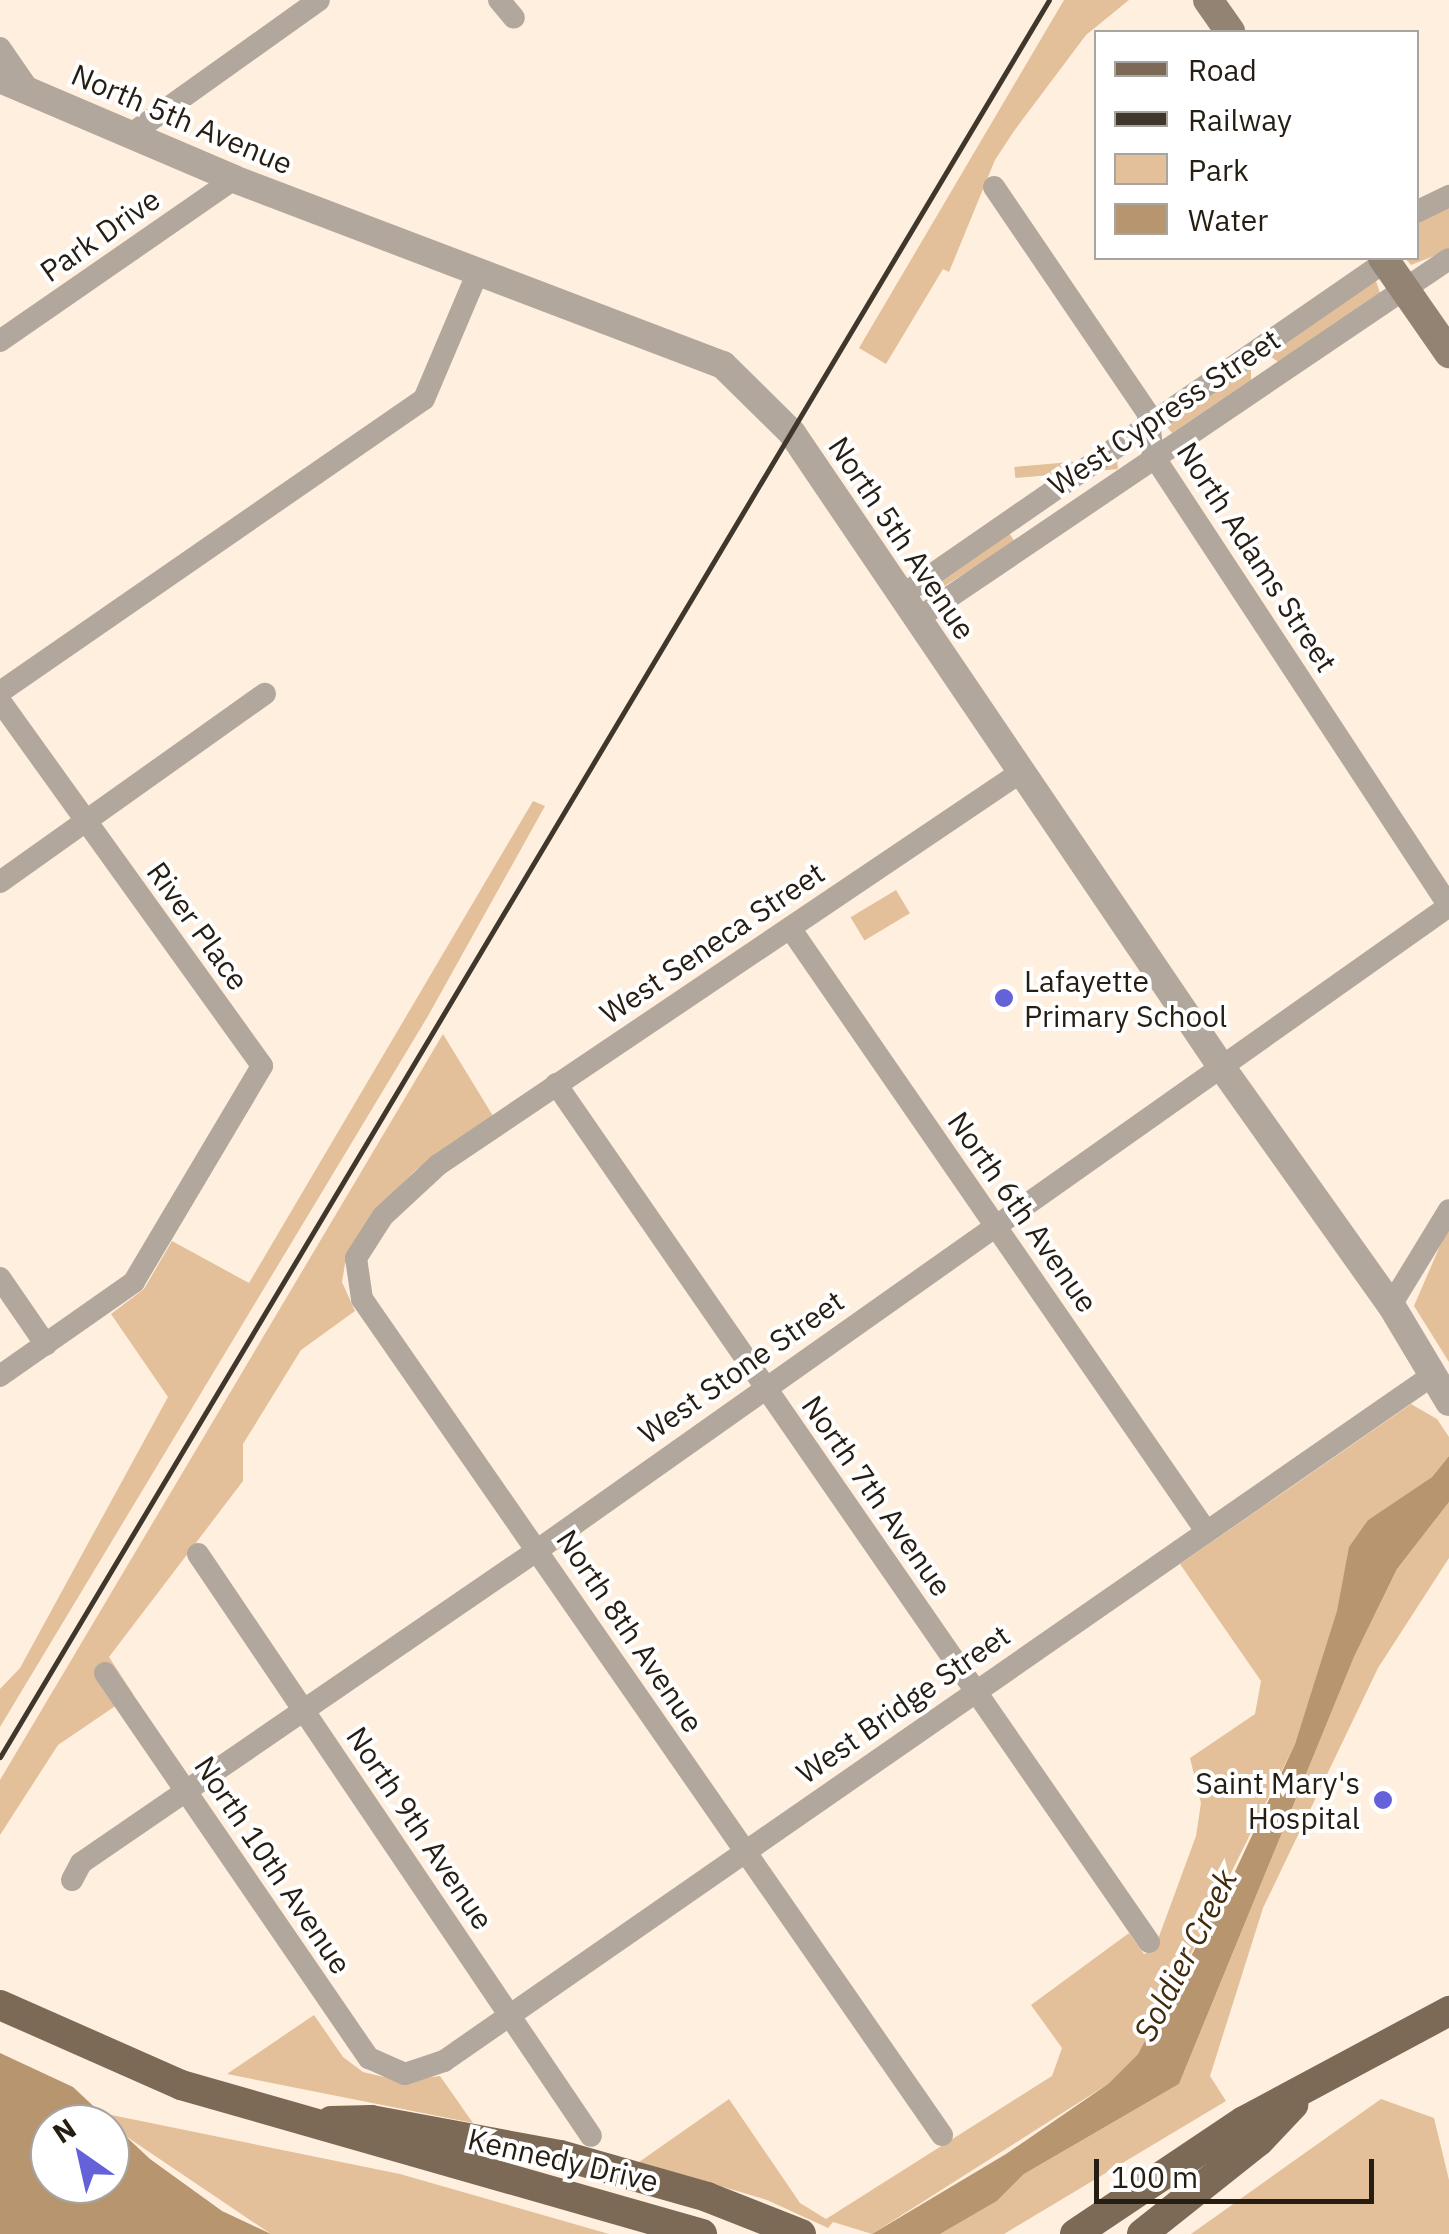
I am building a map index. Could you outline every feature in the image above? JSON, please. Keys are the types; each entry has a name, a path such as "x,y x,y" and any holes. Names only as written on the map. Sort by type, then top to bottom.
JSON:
{"main road":[{"path":"1208,0 1229,30"},
{"path":"1390,268 1449,353"},
{"name":"Kennedy Drive","path":"0,2005 181,2085 318,2121 370,2144 576,2194 702,2234"},
{"path":"1074,2234 1244,2121 1306,2092 1449,2011"},
{"path":"1142,2234 1259,2141 1306,2092"},
{"name":"Kennedy Drive","path":"318,2121 371,2120 560,2155 653,2179 798,2232"}],"street":[{"path":"134,132 319,0"},
{"path":"0,48 29,90"},
{"name":"North 5th Avenue","path":"0,79 134,132 234,179 722,364 792,433 1223,1069 1391,1305 1449,1402"},
{"name":"Park Drive","path":"0,341 234,179"},
{"name":"North Adams Street","path":"994,187 1148,414 1153,455 1449,906"},
{"path":"1419,211 1449,196"},
{"name":"West Cypress Street","path":"909,607 1147,428 1390,268 1449,258"},
{"name":"West Cypress Street","path":"909,607 1153,455 1390,268"},
{"path":"0,692 424,399 478,272"},
{"path":"0,882 265,694"},
{"name":"River Place","path":"0,702 262,1066 134,1282 46,1345"},
{"name":"West Seneca Street","path":"438,1166 1021,772"},
{"name":"West Stone Street","path":"72,1880 81,1863 539,1549 764,1385 1223,1069 1449,906"},
{"name":"North 6th Avenue","path":"790,928 1206,1531"},
{"name":"North 7th Avenue","path":"556,1084 1149,1942"},
{"name":"North 8th Avenue","path":"438,1166 364,1239 356,1258 358,1285 942,2135"},
{"path":"1391,1305 1449,1210"},
{"path":"0,1278 46,1345 0,1376"},
{"name":"West Bridge Street","path":"405,2074 444,2061 1433,1375"},
{"name":"North 9th Avenue","path":"198,1554 591,2136"},
{"name":"North 10th Avenue","path":"105,1673 369,2058 405,2074"}],"green space":[{"path":"1064,0 1129,0 1086,35 1014,131 995,160 949,272 943,269 886,364 859,348"},
{"path":"1449,200 1449,250 1411,265 1407,260 1419,260 1419,215"},
{"path":"1375,278 1380,293 1278,362 1269,355"},
{"path":"1251,366 1251,380 1172,433 1167,427 1166,421"},
{"path":"1117,458 1118,469 1015,478 1014,467"},
{"path":"1008,531 1015,542 933,593 927,582"},
{"path":"533,801 545,806 428,1016 0,1727 0,1689 20,1668 168,1397 111,1314 144,1289 172,1241 249,1283"},
{"path":"896,890 910,913 864,940 851,917"},
{"path":"443,1034 493,1116 417,1169 380,1205 345,1264 342,1282 355,1311 301,1350 243,1444 243,1481 109,1657 133,1694 58,1745 0,1835 0,1780"},
{"path":"1449,1225 1449,1362 1414,1306"},
{"path":"1411,1404 1437,1419 1449,1437 1449,1456 1432,1477 1368,1520 1295,1744 1160,2016 1138,2054 1108,2084 872,2234 833,2222 828,2228 767,2200 639,2162 729,2099 800,2203 826,2219 1052,2076 1062,2048 1031,2005 1129,1933 1144,1954 1154,1950 1196,1836 1201,1803 1190,1758 1255,1714 1261,1681 1180,1564"},
{"path":"1449,1502 1449,1558 1378,1668 1263,1908 1210,2076 1226,2101 1004,2234 940,2234 997,2201 1024,2174 1179,2084 1354,1657 1397,1569"},
{"path":"314,2015 343,2057 363,2072 401,2081 440,2076 473,2123 227,2074"},
{"path":"1381,2099 1434,2118 1449,2180 1449,2234 1191,2234"},
{"path":"130,2119 400,2174 609,2234 271,2234 130,2139"}],"water":[{"path":"1449,1456 1449,1502 1397,1569 1354,1657 1179,2084 1024,2174 997,2201 940,2234 872,2234 1006,2154 1108,2084 1138,2054 1224,1895 1295,1744 1337,1611 1349,1547 1368,1520 1432,1477"},
{"path":"0,2053 73,2087 91,2104 30,2104 30,2204 130,2204 130,2140 222,2211 271,2234 0,2234"}],"railway":[{"path":"0,1757 1049,0"}],"place":[{"name":"Lafayette Primary School","path":"1004,998"},
{"name":"Saint Mary's Hospital","path":"1383,1800"}],"water label":[{"name":"Soldier Creek","path":"1185,1955"}]}
